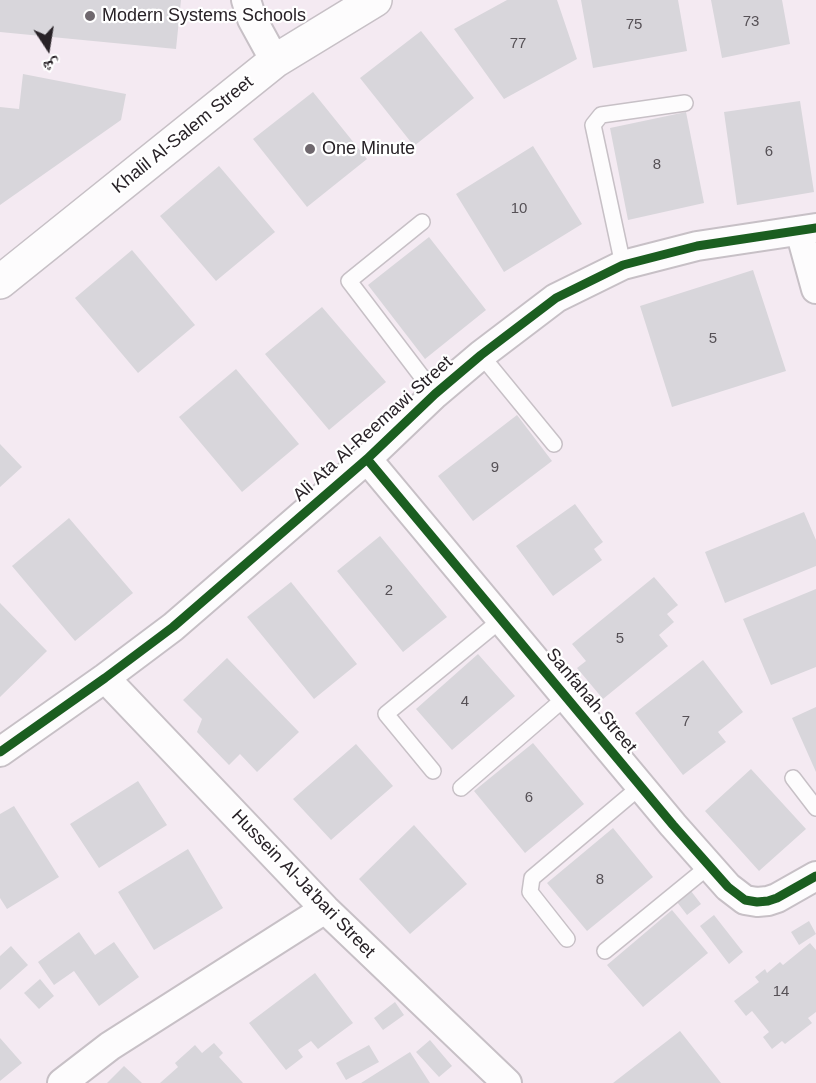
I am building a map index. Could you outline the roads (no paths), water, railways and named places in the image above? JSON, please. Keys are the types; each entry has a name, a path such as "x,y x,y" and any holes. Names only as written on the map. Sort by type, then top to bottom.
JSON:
{"street":[{"path":"246,0 252,19 275,61"},
{"name":"Khalil Al-Salem Street","path":"0,282 275,61 375,0"},
{"path":"808,229 816,290"},
{"name":"Ali Ata Al-Reemawi Street","path":"0,752 173,627 367,459 435,394 481,355 556,298 623,265 697,246 808,229"},
{"name":"Sanfahah Street","path":"367,459 641,786 709,866 737,895 745,900 757,902 777,898 816,876"},
{"name":"Hussein Al-Ja'bari Street","path":"105,678 325,909 507,1083"},
{"path":"62,1083 110,1046 325,909"}],"lane":[{"path":"623,265 593,124 601,115 685,103"},
{"path":"422,222 349,281 435,394"},
{"path":"481,355 554,444"},
{"path":"433,771 386,714 501,619"},
{"path":"461,788 566,697"},
{"path":"794,778 816,808"},
{"path":"567,939 530,892 532,878 641,786"},
{"path":"605,951 709,866"}],"place":[{"name":"Modern Systems Schools","path":"90,16"},
{"name":"One Minute","path":"310,149"}]}
